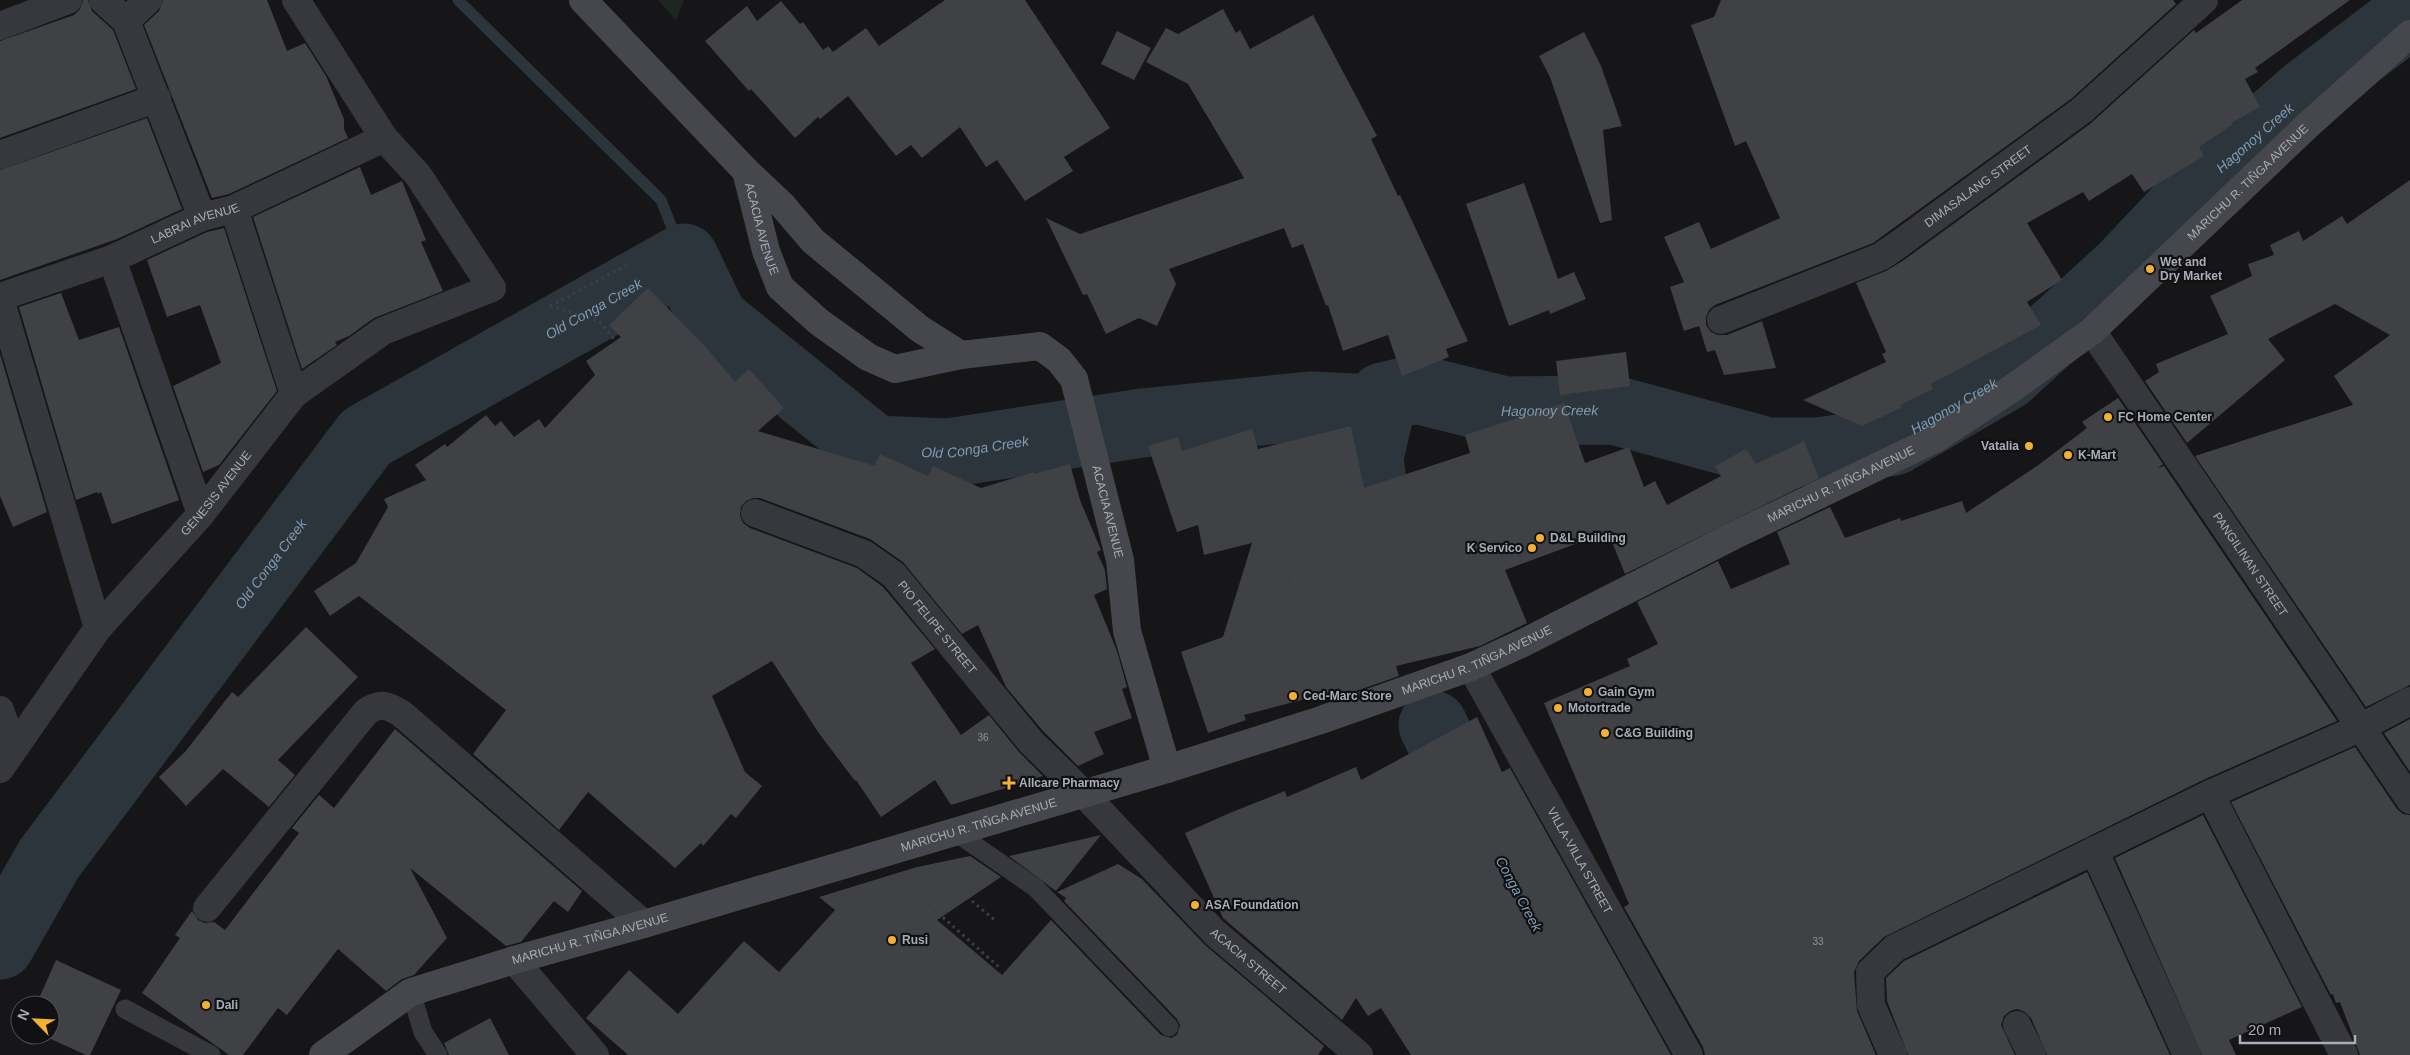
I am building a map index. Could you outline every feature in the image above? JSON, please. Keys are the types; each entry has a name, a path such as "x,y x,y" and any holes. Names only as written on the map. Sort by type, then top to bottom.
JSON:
{"main road":[{"name":"ACACIA AVENUE","path":"583,0 746,171 783,206 813,241 920,329 961,355"},
{"name":"MARICHU R. TIÑGA AVENUE","path":"323,1055 411,992 514,960 644,924 1083,793 1167,770 1318,721 1471,667 1733,536 1935,438 2014,387 2092,331 2308,125 2409,36"},
{"name":"ACACIA AVENUE","path":"746,171 766,251 780,287 818,322 868,357 895,368 961,355 1040,346 1059,360 1074,380 1120,560 1127,631 1167,770"}],"street":[{"path":"0,26 68,0"},
{"path":"103,0 126,20 202,217"},
{"path":"126,20 148,0"},
{"path":"296,0 384,138"},
{"name":"DIMASALANG STREET","path":"1721,320 1880,257 2081,110 2204,0"},
{"path":"0,155 157,98"},
{"name":"LABRAI AVENUE","path":"0,298 112,259 202,217 234,208 384,138"},
{"name":"GENESIS AVENUE","path":"7,758 98,628 200,514 294,394 383,331 492,288 418,175 384,138"},
{"path":"234,208 294,394"},
{"path":"112,259 200,514"},
{"path":"0,298 98,628"},
{"name":"PANGILINAN STREET","path":"2092,331 2410,800"},
{"name":"PIO FELIPE STREET","path":"755,513 864,554 894,575 1031,742 1083,793"},
{"name":"VILLA-VILLA STREET","path":"1471,667 1689,1055"},
{"path":"1893,1055 1871,1005 1870,972 1895,948 2210,794 2362,727 2410,701"},
{"path":"207,908 366,712 379,704 387,705 402,714 644,924"},
{"path":"0,710 7,758"},
{"name":"ACACIA STREET","path":"1083,793 1215,933 1359,1055"},
{"path":"2210,794 2344,1055"},
{"path":"2094,850 2187,1055"},
{"path":"514,960 589,1054"},
{"path":"2017,1025 2032,1055"}],"lane":[{"path":"954,831 1036,888 1169,1027"},
{"path":"411,992 423,1032 438,1055"},
{"path":"125,1009 211,1055"}],"path":[{"path":"627,265 550,306 599,321 703,445 755,513 639,627"},
{"path":"1289,576 1318,721"},
{"path":"906,846 996,922"},
{"path":"874,856 998,967"}],"shaded area":[{"path":"658,0 684,0 676,20"}],"building":[{"path":"83,0 88,0 92,11 113,30 136,89 0,138 0,41 74,15 80,9"},
{"path":"163,0 267,0 287,51 305,43 326,76 344,119 344,129 348,138 229,194 212,198 144,25 159,11"},
{"path":"945,0 1025,0 1110,128 1064,157 1073,171 1025,201 997,160 986,167 960,127 922,158 911,145 896,156 848,96 820,119 818,117 795,138 751,89 749,91 705,41 747,6 757,21 781,1 800,24 803,22 823,50 828,46 833,52 866,28 879,46"},
{"path":"1721,0 2173,0 2176,4 2071,99 1873,243 1715,305 1709,310 1706,317 1706,325 1711,332 1718,335 1727,335 1762,321 1776,368 1724,375 1715,350 1707,352 1699,326 1684,331 1670,287 1684,282 1664,237 1699,222 1711,249 1780,218 1746,141 1735,146 1691,25 1714,17"},
{"path":"2242,0 2350,0 2255,68 2258,72 2245,79 2260,107 2231,123 2232,125 2199,147 2204,156 2144,192 2132,174 2089,201 2083,192 2027,223 2062,280 2027,302 2041,325 1931,384 1933,389 1900,405 1901,408 1862,426 1803,400 1886,362 1882,354 1886,352 1856,283 1886,271 1904,260 2090,124 2194,30 2196,33"},
{"path":"1223,9 1236,33 1240,30 1250,49 1313,15 1377,136 1371,139 1398,196 1400,195 1468,341 1446,349 1449,357 1402,376 1388,335 1343,351 1328,305 1326,306 1303,244 1292,248 1284,228 1169,269 1176,284 1157,326 1139,318 1106,334 1087,294 1083,295 1046,218 1080,234 1244,178 1188,84 1146,62 1166,28 1178,34"},
{"path":"1117,31 1151,48 1134,80 1101,64"},
{"path":"1584,32 1601,66 1622,126 1603,130 1612,220 1600,223 1550,77 1539,56"},
{"path":"147,118 182,209 117,239 0,280 0,170"},
{"path":"360,167 371,195 402,181 426,240 421,242 443,291 374,318 349,336 335,342 337,345 302,369 253,217"},
{"path":"2410,180 2410,685 2366,707 2195,456 2353,405 2334,376 2390,335 2335,304 2268,339 2285,360 2187,443 2145,381 2159,372 2156,364 2228,334 2210,296 2252,276 2248,264 2274,255 2270,245 2299,231 2303,241 2342,216 2347,224"},
{"path":"1524,183 1558,279 1574,272 1586,299 1550,314 1549,310 1509,326 1466,204"},
{"path":"224,228 277,391 219,465 203,472 173,386 221,363 200,305 167,317 147,260 207,232"},
{"path":"648,288 704,345 735,382 749,369 784,408 758,431 875,466 880,454 928,476 933,466 981,488 1034,472 1034,474 1070,464 1080,500 1101,550 1097,552 1105,570 1107,589 1094,595 1117,651 1127,687 1122,689 1132,718 1094,732 1104,754 1078,766 1043,731 1006,687 978,625 962,634 903,562 870,539 760,498 746,501 741,507 740,515 743,523 750,528 857,568 883,587 935,649 911,663 961,735 989,715 1019,752 1043,776 951,805 935,780 881,817 856,780 818,732 772,661 712,696 745,772 762,786 736,818 731,814 703,846 701,843 675,868 588,792 559,830 473,754 506,710 359,596 330,616 314,591 356,563 388,507 384,499 426,480 415,465 445,444 447,447 486,415 495,426 501,421 514,437 539,419 545,428 595,375 586,361 621,337 609,325"},
{"path":"61,293 79,340 119,327 179,500 112,524 101,492 76,500 19,307"},
{"path":"1626,352 1630,386 1560,395 1556,361"},
{"path":"0,354 47,512 13,527 0,496"},
{"path":"2118,398 2163,464 2158,468 2164,466 2337,721 2203,780 1884,937 1859,961 1854,972 1857,1011 1876,1055 1705,1055 1703,1047 1624,907 1629,904 1544,703 1630,666 1627,659 1658,644 1637,602 1718,561 1731,589 1790,564 1777,532 1830,507 1845,538 1900,518 1901,521 1962,501 1966,513 2037,466 2087,428 2082,422"},
{"path":"1564,403 1585,463 1629,447 1644,487 1655,481 1667,505 1721,476 1715,466 1746,449 1756,464 1804,441 1819,478 1625,574 1608,532 1505,570 1527,623 1480,646 1396,666 1399,676 1362,689 1340,695 1339,690 1244,715 1246,720 1208,733 1181,652 1223,637 1252,543 1204,555 1198,525 1177,532 1148,446 1178,437 1182,451 1252,429 1258,449 1351,426 1364,488 1470,453 1465,435"},
{"path":"306,627 358,677 278,760 295,775 269,807 223,769 186,806 159,777 185,752 232,692 238,697"},
{"path":"1477,717 1502,772 1510,768 1671,1055 1411,1055 1381,1008 1368,1016 1356,998 1342,1020 1223,918 1185,833 1285,791 1287,797 1356,767 1361,780"},
{"path":"2410,719 2410,772 2384,733"},
{"path":"395,729 582,891 568,912 554,901 521,942 506,946 410,868 447,938 414,975 402,979 386,991 338,949 287,1015 278,1008 243,1055 229,1055 142,993 180,938 175,935 192,911 198,920 205,923 214,922 225,930 299,833 292,828 319,795 334,808"},
{"path":"2355,747 2397,809 2403,814 2410,815 2410,1055 2360,1055 2340,1002 2336,1003 2333,994 2331,995 2231,802"},
{"path":"2203,815 2302,1007 2229,1040 2236,1055 2202,1055 2115,858"},
{"path":"1101,835 1056,891 1009,856"},
{"path":"970,856 1001,877 937,920 1002,975 1051,920 1161,1035 1171,1038 1177,1035 1180,1025 1177,1019 1064,901 1066,898 1057,892 1118,864 1142,879 1205,945 1324,1046 1318,1055 628,1055 586,1018 629,970 678,1014 744,941 779,972 835,910 819,897 917,867"},
{"path":"2087,872 2170,1055 2047,1055 2031,1018 2025,1012 2017,1009 2010,1011 2004,1016 2001,1025 2015,1055 1908,1055 1887,1001 1886,978 1904,961"},
{"path":"56,960 121,990 90,1055 60,1043 60,995 40,995"},
{"path":"490,1018 509,1055 449,1055 444,1043"}],"waterway":[{"path":"458,0 661,200 684,258"},
{"name":"Hagonoy Creek","path":"1385,579 1380,556 1369,457 1383,397 1416,389 1505,411 1614,410 1768,452 1819,452 1894,441 2006,376 2124,268 2208,179 2306,93 2410,14"},
{"name":"Old Conga Creek","path":"0,945 49,859 366,437 684,258 714,320 875,450 948,453 1142,423 1310,406 1379,409"},
{"name":"Conga Creek","path":"1433,725 1481,824"}],"place":[{"name":"Wet and Dry Market","path":"2150,269"},
{"name":"FC Home Center","path":"2108,417"},
{"name":"Vatalia","path":"2029,446"},
{"name":"K-Mart","path":"2068,455"},
{"name":"D&L Building","path":"1540,538"},
{"name":"K Servico","path":"1532,548"},
{"name":"Gain Gym","path":"1588,692"},
{"name":"Ced-Marc Store","path":"1293,696"},
{"name":"Motortrade","path":"1558,708"},
{"name":"C&G Building","path":"1605,733"},
{"name":"Allcare Pharmacy","path":"1009,783"},
{"name":"ASA Foundation","path":"1195,905"},
{"name":"Rusi","path":"892,940"},
{"name":"Dali","path":"206,1005"}]}
